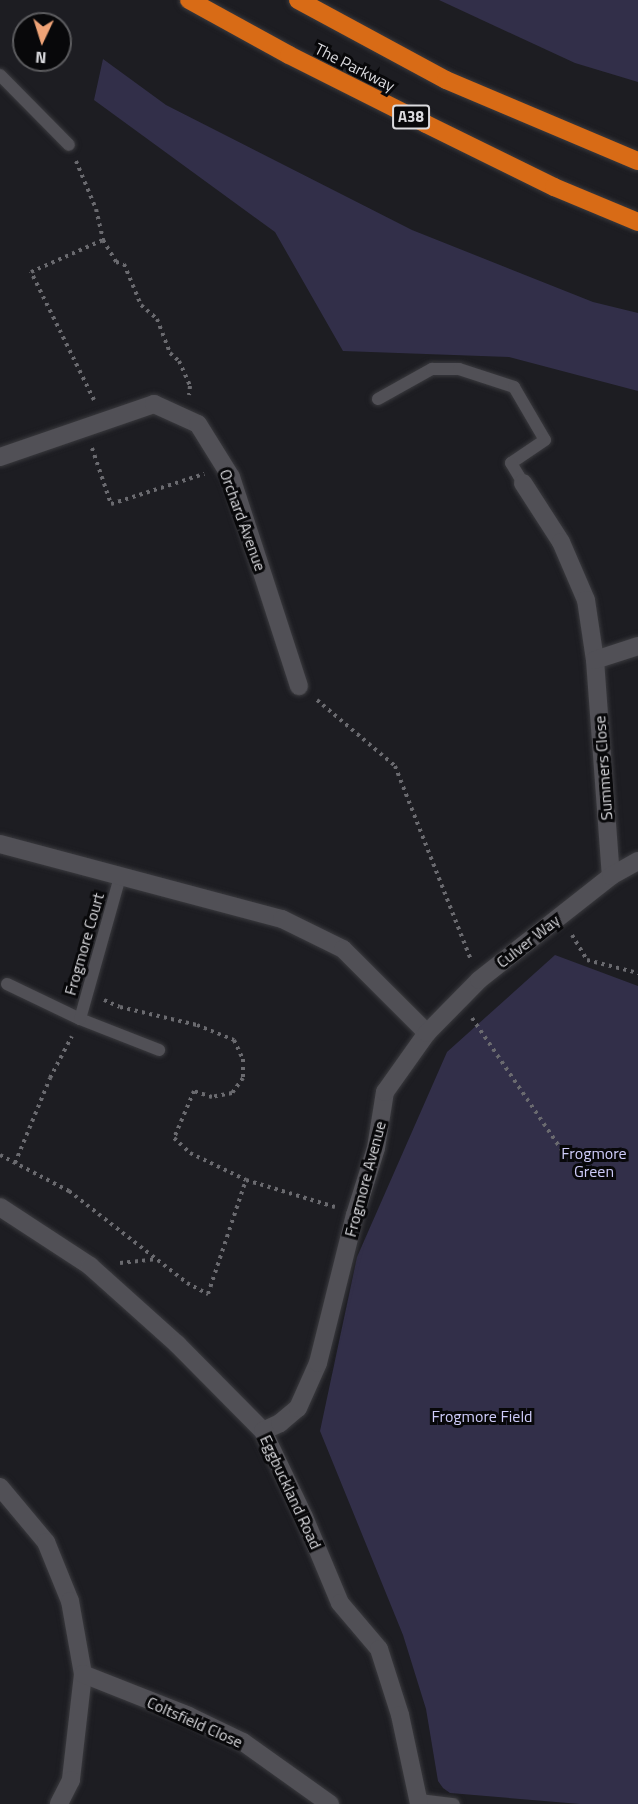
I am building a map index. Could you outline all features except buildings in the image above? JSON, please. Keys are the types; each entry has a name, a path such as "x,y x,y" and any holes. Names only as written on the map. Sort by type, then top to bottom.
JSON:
{"highway":[{"name":"The Parkway","path":"189,0 289,55 426,124 554,187 638,222"},
{"name":"The Parkway","path":"298,0 446,80 638,161"}],"street":[{"name":"Orchard Avenue","path":"0,457 154,404 198,424 231,477 299,686"},
{"name":"Summers Close","path":"523,483 561,542 586,600 595,660 611,876"},
{"path":"595,660 638,646"},
{"path":"0,844 282,919 343,949 427,1033"},
{"name":"Culver Way","path":"427,1033 479,980 611,876 638,861"},
{"name":"Frogmore Avenue","path":"263,1431 280,1423 298,1408 318,1363 355,1215 376,1148 386,1092 427,1033"},
{"name":"Eggbuckland Road","path":"0,1207 90,1266 177,1344 263,1431 304,1517 340,1603 379,1648 400,1715 419,1802"},
{"path":"0,1486 46,1542 70,1602 83,1674 71,1780 59,1804"},
{"name":"Coltsfield Close","path":"83,1674 189,1716 243,1742 330,1804"}],"lane":[{"path":"0,75 69,145"},
{"path":"378,399 432,369 459,369 514,387 545,440 511,463 523,483"},
{"name":"Frogmore Court","path":"80,1020 120,877"},
{"name":"Frogmore Court","path":"7,984 80,1020 159,1050"},
{"path":"419,1802 454,1804"}],"path":[{"path":"69,145 96,209 103,240 116,262 124,264 141,305 157,319 170,353 179,361 190,386 188,419"},
{"path":"103,240 31,272 94,399 93,425 111,504 225,468"},
{"path":"299,686 395,766 479,980"},
{"path":"558,918 566,926 587,960 638,973"},
{"path":"88,994 120,1007 197,1025 234,1040 243,1059 243,1078 232,1093 212,1097 194,1091 174,1138 190,1153 246,1180 315,1199 355,1215"},
{"path":"460,1000 565,1155"},
{"path":"15,1163 50,1078 80,1020"},
{"path":"0,1155 69,1191 187,1283 207,1294 246,1180"}],"green space":[{"path":"439,0 638,0 638,82 575,63"},
{"path":"103,59 166,105 412,230 593,302 638,313 638,391 509,357 343,351 275,232 94,100"},
{"name":"Frogmore Field","path":"555,955 638,986 638,1804 580,1804 450,1793 443,1788 438,1781 426,1709 403,1635 320,1431 357,1257 447,1052"}],"park label":[{"name":"Frogmore Green","path":"594,1162"}]}
